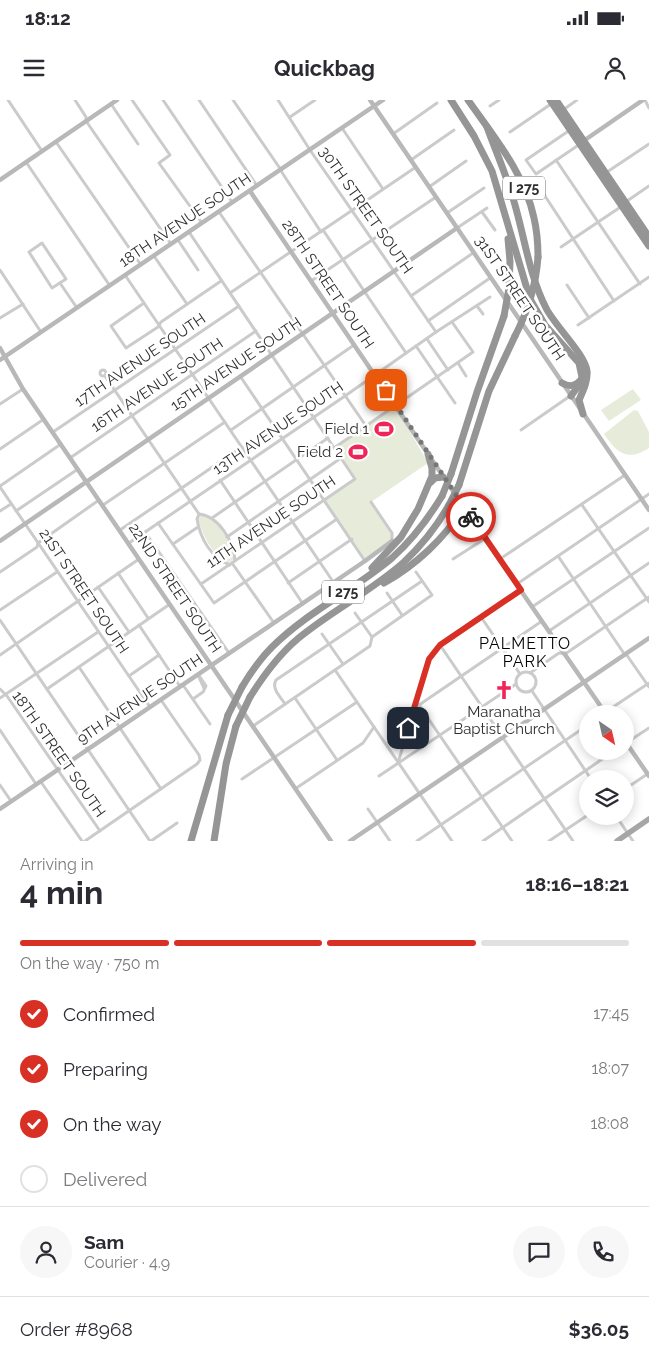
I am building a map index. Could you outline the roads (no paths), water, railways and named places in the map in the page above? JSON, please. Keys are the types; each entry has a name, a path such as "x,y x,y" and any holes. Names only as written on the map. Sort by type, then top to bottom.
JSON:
{"highway":[{"name":"I 275","path":"191,841 228,714 242,687 259,662 293,628 392,558 408,543 442,496 451,474 504,316 509,288 510,261 506,221 487,158 451,100"},
{"name":"I 275","path":"218,841 226,764 236,726 250,697 265,674 287,648 304,633 349,603 405,561 428,536 449,505 459,485 489,391 528,310 534,290 538,257 534,219 525,189 512,163 468,100"},
{"path":"554,101 563,110 582,142 646,234 649,246"},
{"path":"554,101 570,129 582,142"},
{"path":"487,127 512,194 540,294 551,316 583,359 587,370 579,400 583,414"},
{"path":"506,221 530,299 545,325 579,363 583,383 578,393 571,396"},
{"path":"562,383 572,386 583,383"},
{"path":"350,588 380,560 401,537 412,521 432,476 428,454"},
{"path":"430,484 435,478 443,477"},
{"path":"349,603 406,570 453,523 464,507"},
{"path":"453,523 461,518 475,523"},
{"path":"187,841 215,761"},
{"path":"214,841 226,764"}],"main road":[{"path":"616,841 649,819"}],"street":[{"path":"8,100 42,151"},
{"path":"75,100 86,117 86,121 171,244"},
{"path":"132,100 170,155 159,163 202,224"},
{"path":"163,100 233,203"},
{"path":"199,100 257,186"},
{"path":"233,100 406,353"},
{"name":"30TH STREET SOUTH","path":"278,100 310,150 436,332"},
{"path":"290,117 315,100"},
{"name":"31ST STREET SOUTH","path":"370,100 649,510"},
{"name":"18TH AVENUE SOUTH","path":"0,360 383,100"},
{"path":"490,106 499,100"},
{"path":"563,110 577,100"},
{"path":"570,129 526,160 536,174 644,100 649,108"},
{"path":"0,180 114,101 138,144"},
{"path":"510,132 554,101"},
{"path":"393,134 437,103"},
{"path":"342,128 383,189"},
{"path":"411,160 454,130"},
{"path":"56,142 141,265"},
{"path":"604,174 649,144"},
{"path":"556,160 640,284"},
{"path":"429,186 466,161"},
{"path":"26,162 110,286"},
{"path":"230,294 416,168"},
{"path":"561,247 649,186"},
{"path":"447,213 484,188"},
{"name":"28TH STREET SOUTH","path":"250,191 600,705"},
{"path":"543,193 614,301"},
{"path":"311,281 436,197"},
{"name":"15TH AVENUE SOUTH","path":"0,541 487,208"},
{"path":"219,212 366,426"},
{"path":"482,212 495,230"},
{"path":"190,232 341,458 227,537"},
{"path":"178,240 198,270"},
{"path":"42,244 66,279 60,283 52,288 29,252 42,244"},
{"path":"411,296 474,253"},
{"path":"154,256 187,304"},
{"path":"0,270 41,332"},
{"path":"125,275 334,582"},
{"path":"578,325 649,277"},
{"path":"428,320 490,278"},
{"path":"144,303 111,326 125,347 128,347 221,281"},
{"path":"60,283 77,308"},
{"path":"567,285 589,318"},
{"name":"13TH AVENUE SOUTH","path":"129,543 490,297"},
{"path":"0,318 22,304"},
{"name":"17TH AVENUE SOUTH","path":"53,432 239,306"},
{"path":"477,306 483,314"},
{"path":"334,448 473,352 452,322"},
{"name":"16TH AVENUE SOUTH","path":"70,458 256,331"},
{"path":"427,339 448,370"},
{"path":"231,430 354,345"},
{"path":"416,346 455,404"},
{"name":"22ND STREET SOUTH","path":"0,348 23,389 330,841"},
{"path":"458,363 466,376"},
{"path":"105,376 199,514 212,518 227,537 234,552 233,563 274,623"},
{"path":"240,376 366,561"},
{"path":"0,404 23,389"},
{"path":"521,430 571,396"},
{"path":"0,449 44,419"},
{"path":"103,505 225,422"},
{"path":"212,518 328,438"},
{"path":"0,486 61,444"},
{"path":"120,530 242,447"},
{"name":"11TH AVENUE SOUTH","path":"200,584 355,479 341,458"},
{"path":"16,511 78,469"},
{"path":"500,559 625,475"},
{"path":"220,480 302,604"},
{"name":"21ST STREET SOUTH","path":"0,486 150,707"},
{"path":"516,584 649,494"},
{"path":"0,572 37,547 38,542 100,500"},
{"path":"370,502 392,533 392,541"},
{"path":"0,511 11,504"},
{"path":"530,673 559,653 565,654 648,599 630,576 582,505"},
{"path":"199,514 197,516 198,527 202,538 213,554 222,561 233,563"},
{"path":"158,523 214,602 337,519"},
{"path":"173,544 198,527"},
{"path":"532,607 649,528"},
{"path":"144,532 229,654"},
{"path":"453,558 486,538"},
{"path":"288,583 352,539"},
{"name":"9TH AVENUE SOUTH","path":"0,810 366,561 392,541"},
{"path":"558,556 648,685 617,705"},
{"path":"0,655 139,558"},
{"path":"549,631 649,563"},
{"path":"0,610 57,572"},
{"path":"253,726 370,646 372,637 432,595 416,572"},
{"path":"118,573 148,618"},
{"path":"285,704 274,688 276,680 422,581"},
{"path":"98,587 128,632"},
{"path":"398,763 429,659 440,645 521,590"},
{"path":"387,592 402,615"},
{"path":"47,689 170,604"},
{"path":"355,613 372,637"},
{"path":"481,617 520,674"},
{"path":"0,620 150,841 177,823"},
{"path":"417,704 542,621"},
{"path":"139,625 180,685 183,685 210,724"},
{"path":"0,698 98,632"},
{"path":"322,634 344,664"},
{"path":"350,841 649,638"},
{"path":"440,645 573,841"},
{"path":"129,676 159,655"},
{"path":"79,667 161,789"},
{"path":"335,670 452,841"},
{"path":"530,673 537,682 536,686 532,691 522,692 516,684 517,678 520,674 530,673"},
{"path":"193,700 203,692 204,688 198,675"},
{"path":"379,776 516,684"},
{"name":"18TH STREET SOUTH","path":"0,689 7,696 100,831"},
{"path":"532,691 585,770"},
{"path":"294,698 337,760"},
{"path":"0,730 84,841 197,764 200,760 199,755 161,700"},
{"path":"242,779 356,702"},
{"path":"417,704 512,841"},
{"path":"295,789 363,743 374,727"},
{"path":"634,737 649,728"},
{"path":"417,841 579,730"},
{"path":"634,754 649,774 634,783"},
{"path":"587,770 601,760"},
{"path":"483,841 579,776"},
{"path":"0,785 11,802"},
{"path":"368,809 390,841"},
{"path":"549,841 579,821"},
{"path":"622,825 633,841"}],"place":[{"name":"Field 1","path":"384,429"},
{"name":"Field 2","path":"358,452"},
{"name":"Maranatha Baptist Church","path":"504,690"}],"district":[{"name":"PALMETTO PARK","path":"525,652"}]}
